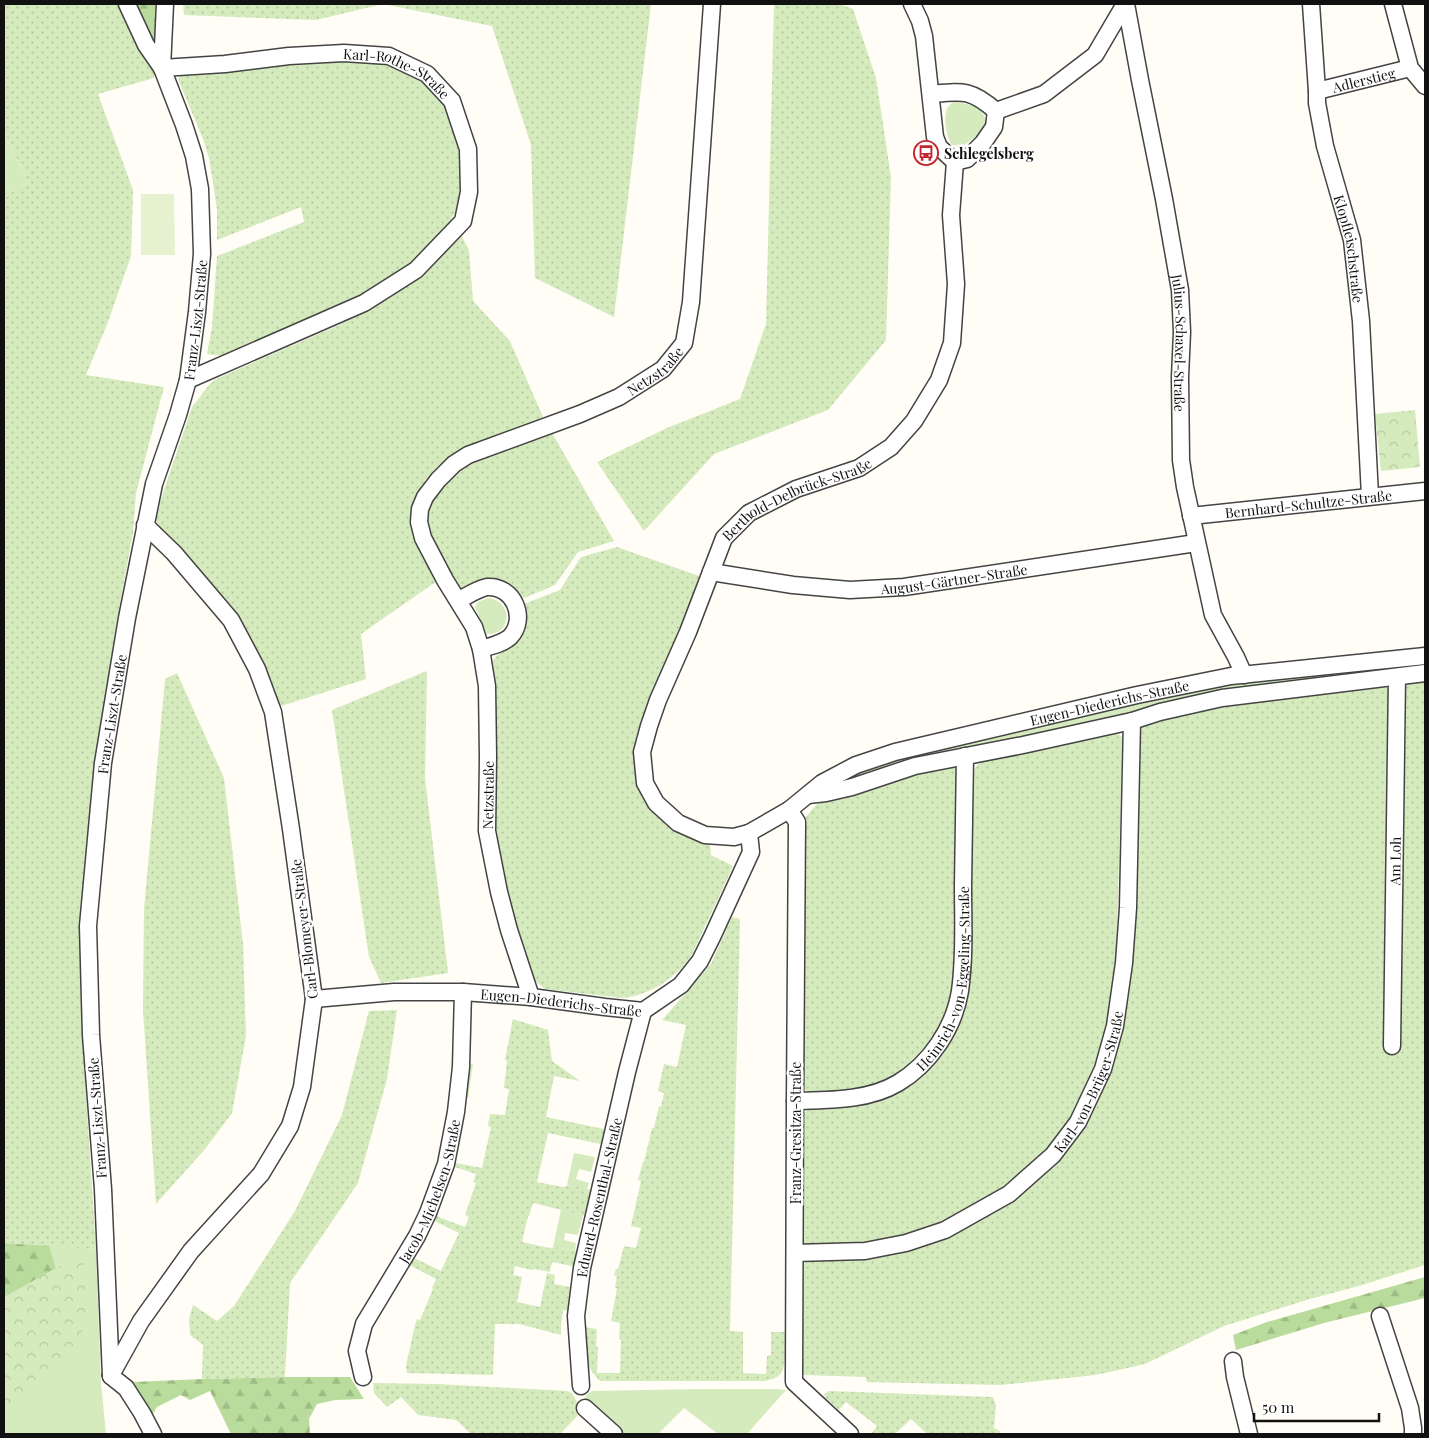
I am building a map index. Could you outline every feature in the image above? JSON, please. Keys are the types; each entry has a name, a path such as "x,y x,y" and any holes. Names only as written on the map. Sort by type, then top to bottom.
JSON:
{"street":[{"path":"127,4 146,45 162,68"},
{"path":"162,68 165,4"},
{"name":"Netzstraße","path":"531,997 501,902 487,831 487,686 481,649 474,627 445,580 423,538 419,522 420,509 425,497 438,480 454,464 468,455 580,414 619,397 663,368 684,343 692,302 712,4"},
{"path":"912,4 924,36 935,137 939,147 955,162 967,159 983,143 994,127 996,111"},
{"path":"996,111 1044,94 1095,55 1125,4"},
{"name":"Julius-Schaxel-Straße","path":"1125,4 1180,290 1182,332 1180,377 1181,460 1185,487 1213,615 1244,675"},
{"name":"Klopfleischstraße","path":"1311,4 1317,91 1316,103 1325,146 1352,240 1361,322 1370,496"},
{"path":"1393,4 1402,69 1425,86"},
{"name":"Karl-Rothe-Straße","path":"162,68 226,64 289,56 344,53 389,56 427,74 452,101 468,149 469,192 464,221 416,270 364,303 188,380"},
{"name":"Franz-Liszt-Straße","path":"111,1376 103,1189 91,1034 88,926 103,763 154,484 188,380 198,312 202,254 200,189 194,156 162,68"},
{"name":"Adlerstieg","path":"1317,91 1402,69"},
{"path":"931,94 966,92 983,99 996,111"},
{"name":"Berthold-Delbrück-Straße","path":"749,834 734,837 704,835 678,823 656,803 645,783 642,752 649,726 724,538 749,513 796,489 859,468 891,447 914,421 939,380 952,344 956,284 951,215 955,162"},
{"name":"Bernhard-Schultze-Straße","path":"1191,516 1425,491"},
{"name":"Carl-Blomeyer-Straße","path":"111,1376 141,1321 191,1251 261,1174 290,1126 302,1087 314,1000 292,829 273,712 257,669 232,620 174,553 145,525"},
{"name":"August-Gärtner-Straße","path":"712,572 793,585 850,590 904,587 1196,543"},
{"path":"459,600 488,587 507,593 513,600 518,618 516,628 503,642 481,649"},
{"name":"Eugen-Diederichs-Straße","path":"314,1000 394,992 463,992 531,997 643,1011 681,985 700,961 750,852 749,834 789,810 822,783 856,765 895,752 1160,690 1244,675 1425,656"},
{"name":"Eugen-Diederichs-Straße","path":"808,796 852,786 915,766 1024,745 1132,721 1160,712 1222,698 1425,673"},
{"name":"Am Loh","path":"1392,1046 1397,677"},
{"name":"Karl-von-Brüger-Straße","path":"795,1253 865,1251 906,1244 944,1230 1009,1194 1053,1155 1078,1122 1103,1069 1115,1026 1124,963 1128,891 1132,721"},
{"name":"Heinrich-von-Eggeling-Straße","path":"795,1101 860,1097 880,1092 897,1084 913,1073 927,1059 940,1042 952,1018 960,992 962,958 965,756"},
{"name":"Franz-Gresitza-Straße","path":"789,810 797,822 794,1382 850,1434"},
{"name":"Jacob-Michelsen-Straße","path":"363,1377 357,1351 364,1324 417,1236 428,1213 446,1164 456,1112 461,1067 463,992"},
{"name":"Eduard-Rosenthal-Straße","path":"580,1386 576,1316 582,1268 643,1011"},
{"path":"1380,1316 1410,1408 1413,1434"},
{"path":"1233,1361 1235,1377 1250,1434"},
{"path":"111,1376 126,1388 153,1434"},
{"path":"585,1408 614,1434"}],"green space":[{"path":"4,4 121,4 154,78 98,94 133,190 131,256 108,322 86,375 164,387 136,493 133,533 117,619 96,763 81,907 82,1033 96,1249 4,1243 4,197 28,182 4,132"},
{"path":"121,4 160,4 154,78"},
{"path":"183,4 383,4 316,20 184,15"},
{"path":"383,4 651,4 614,317 535,278 531,145 492,26"},
{"path":"774,4 840,4 853,9 876,78 891,177 886,340 828,410 714,454 644,531 597,462 667,428 740,399 766,324"},
{"path":"375,59 401,68 415,76 433,92 453,123 460,155 460,190 454,214 435,242 422,254 408,266 363,295 336,309 223,356 207,354 212,327 217,256 304,222 301,207 217,240 217,209 209,158 178,79 184,71 307,60"},
{"path":"954,102 974,104 982,110 987,125 982,132 963,146 952,145 946,129 946,110"},
{"path":"4,132 28,182 4,197"},
{"path":"141,194 174,194 175,255 141,255"},
{"path":"462,236 469,251 473,301 510,341 543,417 465,448 438,466 425,480 412,512 437,581 361,634 366,679 278,707 242,628 218,591 184,552 159,528 156,520 161,499 192,407 216,379 339,325 378,303 417,278"},
{"path":"1415,410 1420,467 1381,471 1375,414"},
{"path":"551,431 614,541 578,552 555,585 522,599 512,586 500,580 480,580 461,589 431,538 427,520 430,504 434,496 452,475 476,459"},
{"path":"617,547 699,576 676,638 643,717 636,740 634,756 640,786 652,809 671,826 710,842 711,855 733,866 696,947 686,962 671,978 662,984 642,994 622,998 545,989 534,980 505,890 494,834 496,688 493,660 514,645 521,635 525,623 524,604 560,590 581,557"},
{"path":"488,598 496,600 502,605 506,611 507,618 501,629 495,633 487,634 475,607 478,602"},
{"path":"1425,659 1425,667 837,786 827,784 864,767 1230,681"},
{"path":"427,671 425,778 448,973 381,983 369,957 332,710"},
{"path":"177,673 224,778 243,944 246,1036 232,1113 205,1149 156,1204 143,1010 144,909 165,679"},
{"path":"1425,680 1425,1265 1224,1326 1145,1364 1095,1375 1001,1385 867,1382 866,1377 804,1375 798,1367 799,1269 807,1261 853,1259 900,1251 1061,1154 1120,1027 1135,734 1144,723 1207,708 1384,685 1391,692 1385,1053 1397,1052 1403,690 1410,681"},
{"path":"1114,731 1122,737 1117,928 1113,981 1103,1041 1084,1091 1058,1137 1022,1175 977,1203 934,1226 899,1238 887,1240 804,1245 799,1237 802,1116 808,1109 892,1095 919,1079 939,1057 960,1016 970,968 974,770 981,760"},
{"path":"952,765 960,771 957,965 952,1001 939,1032 926,1052 894,1080 849,1091 810,1094 801,1086 805,818 817,804 881,782"},
{"path":"732,917 740,919 730,1331 743,1332 743,1373 766,1374 767,1356 771,1355 771,1332 785,1332 783,1369 778,1376 766,1381 600,1381 587,1362 583,1327 597,1329 597,1373 620,1373 620,1323 611,1321 617,1288 615,1288 617,1276 614,1275 616,1269 618,1269 624,1246 636,1248 641,1228 631,1226 641,1181 638,1180 652,1128 654,1128 659,1106 661,1107 664,1093 658,1091 664,1064 677,1067 686,1025 662,1020 711,964"},
{"path":"397,1010 387,1079 358,1183 290,1283 285,1377 202,1379 203,1345 190,1335 189,1319 193,1305 217,1321 234,1306 295,1211 342,1115 369,1011"},
{"path":"513,1019 548,1030 552,1061 580,1081 554,1076 546,1117 614,1131 610,1146 548,1133 537,1182 563,1187 570,1185 600,1192 594,1218 533,1203 522,1242 585,1253 582,1268 552,1262 550,1272 515,1266 513,1275 522,1277 517,1302 540,1307 547,1273 555,1275 554,1284 580,1289 577,1312 563,1310 561,1335 519,1324 495,1324 493,1375 407,1373 406,1366 415,1325 417,1319 420,1320 436,1279 402,1261 406,1254 441,1271 459,1233 426,1217 428,1213 465,1227 469,1217 465,1215 476,1183 473,1182 476,1174 446,1164 446,1161 482,1168 491,1127 488,1126 490,1114 505,1115 509,1089 504,1088 507,1061 505,1060"},
{"path":"461,1063 473,1064 468,1098 457,1097"},
{"path":"574,1153 595,1157 591,1172 579,1169 576,1179 589,1183 587,1189 567,1185"},
{"path":"561,1210 583,1215 578,1235 565,1233 564,1240 576,1243 575,1251 553,1247"},
{"path":"4,1243 49,1245 67,1306 4,1410"},
{"path":"49,1245 96,1249 101,1383 106,1434 4,1434 4,1410 67,1306"},
{"path":"83,1253 87,1319 78,1342 50,1380 4,1420 4,1297"},
{"path":"1425,1277 1425,1298 1324,1323 1236,1350 1233,1335 1267,1322"},
{"path":"350,1377 364,1399 335,1400 317,1404 309,1419 310,1434 231,1434 210,1391 190,1400 181,1395 157,1407 153,1414 133,1382 202,1379"},
{"path":"373,1383 436,1384 567,1391 572,1393 582,1411 560,1434 471,1434 456,1420 418,1415 401,1397 387,1407 374,1393"},
{"path":"786,1390 747,1434 718,1434 684,1408 658,1434 621,1434 585,1401 587,1395 592,1391"},
{"path":"829,1391 993,1397 996,1406 994,1428 1000,1431 1000,1434 927,1434 911,1419 895,1434 871,1434 877,1426 846,1402 839,1410 826,1398 824,1394"}],"place":[{"name":"Schlegelsberg","path":"926,153"}]}
